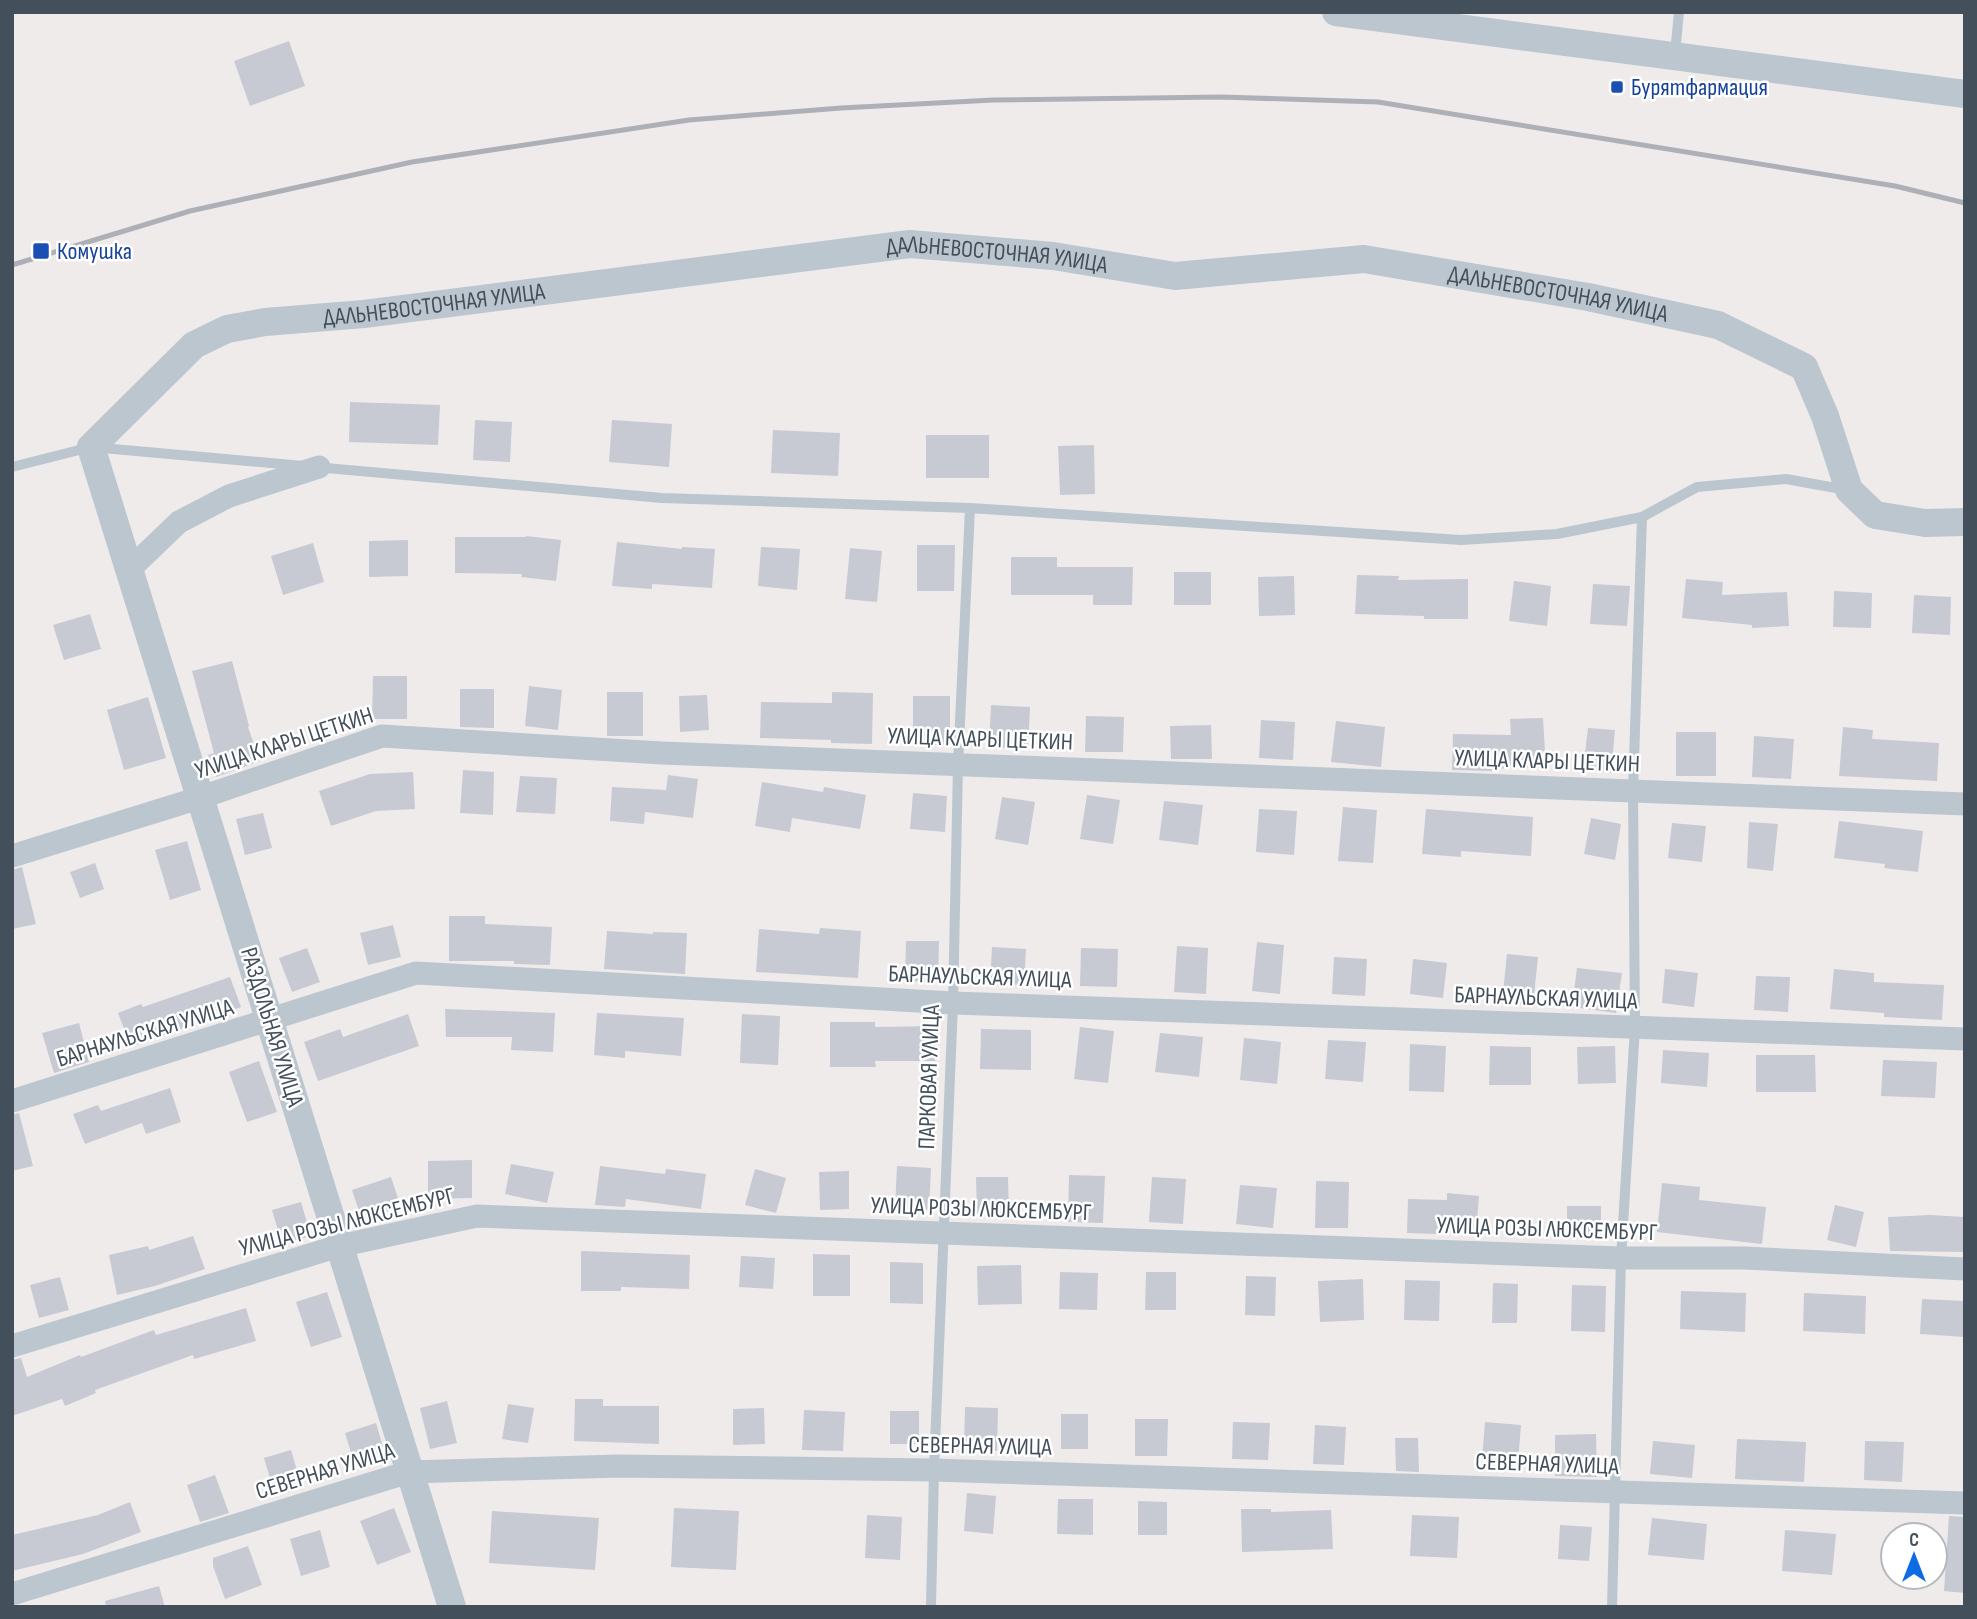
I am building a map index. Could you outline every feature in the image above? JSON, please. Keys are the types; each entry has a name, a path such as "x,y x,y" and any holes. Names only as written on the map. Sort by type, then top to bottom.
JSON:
{"street":[{"path":"1336,12 1382,15 1674,57 1965,94"},
{"name":"ДАЛЬНЕВОСТОЧНАЯ УЛИЦА","path":"91,447 194,345 227,329 265,323 364,314 910,244 1053,256 1175,276 1364,259 1588,297 1718,325 1804,367 1825,416 1849,491 1875,515 1925,523 1965,522"},
{"name":"РАЗДОЛЬНАЯ УЛИЦА","path":"91,447 452,1607"},
{"path":"129,570 179,522 229,496 318,467"},
{"name":"УЛИЦА КЛАРЫ ЦЕТКИН","path":"12,856 199,798 382,736 662,753 1965,804"},
{"name":"БАРНАУЛЬСКАЯ УЛИЦА","path":"12,1101 416,973 953,1003 1965,1040"},
{"name":"УЛИЦА РОЗЫ ЛЮКСЕМБУРГ","path":"12,1346 339,1246 477,1216 1621,1258 1745,1258 1965,1269"},
{"name":"СЕВЕРНАЯ УЛИЦА","path":"12,1594 409,1472 618,1466 934,1470 1965,1503"}],"lane":[{"path":"1674,57 1679,12"},
{"path":"12,467 91,447 663,498 970,508 1461,540 1557,534 1642,517 1697,487 1786,479 1849,491"},
{"name":"ПАРКОВАЯ УЛИЦА","path":"931,1607 953,1003 957,765 970,508"},
{"path":"1612,1607 1621,1258 1635,1027 1633,791 1642,517"}],"building":[{"path":"289,41 305,86 250,106 234,61"},
{"path":"350,402 440,405 438,445 349,442"},
{"path":"475,420 512,422 510,462 473,460"},
{"path":"612,420 672,424 669,467 609,462"},
{"path":"773,430 840,433 838,476 771,473"},
{"path":"926,435 989,435 989,478 926,478"},
{"path":"1094,445 1095,494 1060,495 1058,446"},
{"path":"526,536 561,540 556,581 521,577 522,574 455,573 455,537"},
{"path":"408,540 408,576 369,577 369,541"},
{"path":"617,542 682,549 715,549 712,588 652,584 652,589 612,586"},
{"path":"313,543 324,582 283,595 271,556"},
{"path":"917,545 955,545 954,591 917,591"},
{"path":"761,547 800,549 797,590 758,586"},
{"path":"850,548 882,551 877,602 845,599"},
{"path":"1011,557 1057,557 1057,567 1133,567 1132,605 1093,605 1093,595 1011,595"},
{"path":"1174,572 1211,572 1211,605 1174,605"},
{"path":"1357,575 1399,576 1398,580 1468,579 1468,619 1355,614"},
{"path":"1294,576 1295,615 1259,616 1258,577"},
{"path":"1686,579 1723,582 1722,595 1787,592 1789,626 1752,628 1752,625 1682,618"},
{"path":"1514,581 1551,586 1547,626 1509,621"},
{"path":"1593,584 1630,586 1627,626 1590,624"},
{"path":"1834,591 1872,593 1871,628 1833,627"},
{"path":"1914,595 1951,597 1950,635 1912,633"},
{"path":"90,614 101,649 64,660 53,625"},
{"path":"232,661 248,727 260,761 216,777 208,755 214,753 192,671"},
{"path":"373,676 407,676 407,719 372,719"},
{"path":"529,686 562,690 558,730 525,726"},
{"path":"460,689 494,689 494,728 460,727"},
{"path":"607,692 643,692 643,736 607,736"},
{"path":"832,692 873,693 872,744 760,738 761,702 832,703"},
{"path":"707,695 709,730 680,732 679,696"},
{"path":"913,696 950,696 950,745 913,745"},
{"path":"148,697 166,758 124,770 107,710"},
{"path":"991,705 1030,707 1028,749 989,747"},
{"path":"1086,716 1124,717 1123,752 1085,752"},
{"path":"1543,718 1546,767 1492,771 1452,770 1453,734 1511,735 1510,719"},
{"path":"1261,720 1295,722 1293,760 1259,758"},
{"path":"1336,721 1385,727 1381,767 1331,762"},
{"path":"1211,725 1212,759 1171,759 1170,726"},
{"path":"1843,727 1873,730 1872,739 1939,743 1937,781 1839,776"},
{"path":"1588,728 1615,730 1611,773 1583,770"},
{"path":"1676,732 1716,732 1716,776 1676,776"},
{"path":"1754,736 1794,739 1791,779 1752,777"},
{"path":"463,770 494,772 493,815 460,813"},
{"path":"413,772 415,809 376,811 331,826 319,791 370,774"},
{"path":"668,775 698,779 693,818 645,812 644,824 610,821 612,787 666,790"},
{"path":"520,776 557,778 555,814 516,812"},
{"path":"762,782 823,792 824,787 866,795 860,829 792,818 790,832 755,826"},
{"path":"913,793 947,796 945,832 910,829"},
{"path":"1087,795 1120,800 1113,844 1080,839"},
{"path":"1002,797 1035,802 1028,845 995,839"},
{"path":"1164,801 1203,805 1198,845 1159,840"},
{"path":"1343,807 1377,810 1373,863 1338,861"},
{"path":"1259,809 1297,811 1294,855 1256,852"},
{"path":"1426,809 1533,817 1531,856 1461,851 1461,857 1422,854"},
{"path":"263,813 272,848 245,855 236,819"},
{"path":"1591,818 1621,824 1615,860 1584,854"},
{"path":"1839,821 1923,831 1918,872 1884,868 1885,864 1834,858"},
{"path":"1749,822 1778,824 1773,871 1747,868"},
{"path":"1672,823 1706,826 1702,862 1668,858"},
{"path":"187,841 201,890 170,900 155,850"},
{"path":"95,863 104,889 80,898 70,872"},
{"path":"22,867 36,924 12,929 12,870"},
{"path":"449,916 485,916 485,924 552,927 550,965 514,964 514,961 449,961"},
{"path":"393,925 401,957 368,965 360,933"},
{"path":"820,928 861,931 858,978 756,972 759,929 819,934"},
{"path":"607,931 687,933 685,974 604,969"},
{"path":"906,941 939,941 938,982 905,981"},
{"path":"1257,942 1284,945 1280,994 1252,991"},
{"path":"1177,946 1208,948 1206,994 1174,992"},
{"path":"992,947 1026,949 1024,985 990,983"},
{"path":"307,948 320,982 292,992 279,958"},
{"path":"1081,948 1118,949 1117,987 1080,986"},
{"path":"1507,954 1538,957 1533,1005 1502,1002"},
{"path":"1334,957 1367,959 1365,996 1332,994"},
{"path":"1413,959 1447,963 1443,998 1410,994"},
{"path":"1577,968 1622,973 1616,1013 1572,1007"},
{"path":"1665,969 1698,973 1694,1007 1662,1003"},
{"path":"1834,969 1874,973 1874,982 1944,985 1942,1020 1884,1017 1884,1013 1830,1009"},
{"path":"1756,976 1790,977 1788,1012 1754,1010"},
{"path":"230,977 241,1007 131,1047 118,1013"},
{"path":"445,1009 555,1013 553,1052 511,1050 512,1037 446,1037"},
{"path":"597,1013 684,1018 681,1056 625,1051 625,1058 594,1055"},
{"path":"408,1014 419,1046 318,1081 304,1042 340,1029 343,1037"},
{"path":"742,1014 780,1016 778,1065 740,1063"},
{"path":"830,1022 875,1022 875,1027 935,1026 935,1061 875,1061 876,1067 830,1067"},
{"path":"79,1023 89,1062 54,1073 42,1033"},
{"path":"1080,1027 1114,1031 1108,1083 1074,1079"},
{"path":"981,1029 1031,1030 1031,1070 980,1069"},
{"path":"1160,1033 1203,1037 1199,1077 1155,1072"},
{"path":"1244,1038 1281,1042 1277,1084 1240,1080"},
{"path":"1328,1040 1366,1042 1363,1082 1325,1079"},
{"path":"1410,1044 1446,1046 1444,1092 1409,1091"},
{"path":"1490,1046 1531,1047 1531,1085 1489,1085"},
{"path":"1615,1046 1616,1083 1578,1084 1577,1047"},
{"path":"1663,1050 1709,1053 1707,1087 1661,1083"},
{"path":"1756,1055 1815,1055 1816,1092 1756,1092"},
{"path":"1883,1060 1937,1062 1935,1098 1881,1096"},
{"path":"259,1061 277,1112 247,1122 229,1072"},
{"path":"170,1088 181,1122 146,1134 142,1123 85,1144 73,1114 98,1105 101,1111"},
{"path":"19,1113 33,1166 12,1171 12,1115"},
{"path":"472,1160 472,1198 428,1199 428,1161"},
{"path":"511,1164 554,1172 547,1203 505,1194"},
{"path":"600,1166 665,1174 666,1169 706,1174 701,1209 626,1199 625,1207 595,1205"},
{"path":"897,1166 931,1168 929,1210 895,1209"},
{"path":"755,1169 786,1178 776,1213 745,1205"},
{"path":"849,1171 849,1209 820,1210 819,1172"},
{"path":"1069,1175 1105,1176 1103,1223 1068,1222"},
{"path":"391,1177 401,1207 362,1220 352,1190"},
{"path":"976,1177 1008,1177 1009,1213 977,1214"},
{"path":"1152,1177 1186,1179 1183,1224 1149,1222"},
{"path":"1316,1181 1349,1182 1348,1228 1315,1228"},
{"path":"1662,1183 1700,1187 1699,1200 1766,1207 1762,1244 1657,1232"},
{"path":"1240,1185 1277,1188 1273,1228 1236,1224"},
{"path":"1447,1193 1479,1196 1476,1233 1436,1229 1436,1234 1407,1233 1408,1199 1447,1200"},
{"path":"301,1202 311,1236 282,1244 272,1210"},
{"path":"1835,1205 1864,1212 1856,1247 1827,1240"},
{"path":"1567,1206 1601,1206 1601,1239 1567,1239"},
{"path":"1888,1217 1965,1217 1965,1252 1890,1251"},
{"path":"193,1236 205,1269 155,1286 117,1295 109,1255 148,1246 149,1250"},
{"path":"581,1251 690,1255 689,1289 621,1287 621,1291 581,1291"},
{"path":"813,1254 850,1255 850,1296 813,1296"},
{"path":"741,1256 775,1258 773,1289 739,1287"},
{"path":"890,1262 923,1263 923,1304 890,1303"},
{"path":"1021,1265 1022,1304 978,1305 977,1266"},
{"path":"1060,1272 1098,1273 1097,1310 1059,1309"},
{"path":"1146,1272 1176,1272 1176,1310 1145,1310"},
{"path":"1246,1276 1276,1277 1275,1316 1245,1315"},
{"path":"60,1277 69,1310 39,1318 30,1285"},
{"path":"1363,1279 1364,1320 1320,1322 1318,1281"},
{"path":"1405,1280 1440,1281 1439,1321 1404,1320"},
{"path":"1493,1283 1518,1284 1517,1323 1492,1323"},
{"path":"1572,1285 1606,1286 1605,1332 1571,1331"},
{"path":"1681,1291 1746,1293 1745,1332 1680,1329"},
{"path":"327,1292 342,1337 311,1347 296,1302"},
{"path":"1804,1293 1866,1296 1865,1334 1803,1331"},
{"path":"1922,1299 1965,1301 1965,1337 1920,1334"},
{"path":"246,1308 256,1341 194,1359 193,1355 95,1390 96,1393 65,1406 62,1399 12,1416 12,1360 21,1358 27,1377 80,1355 81,1357 154,1330 156,1335"},
{"path":"575,1399 603,1399 603,1406 659,1406 659,1444 574,1441"},
{"path":"447,1401 457,1443 430,1449 420,1408"},
{"path":"508,1404 534,1408 528,1443 502,1439"},
{"path":"965,1407 998,1408 997,1451 964,1449"},
{"path":"764,1408 765,1444 733,1445 733,1409"},
{"path":"804,1410 845,1412 843,1451 802,1450"},
{"path":"890,1411 919,1411 919,1444 890,1444"},
{"path":"1061,1414 1088,1414 1088,1449 1061,1449"},
{"path":"1135,1419 1168,1419 1167,1456 1135,1456"},
{"path":"1233,1422 1270,1423 1268,1460 1232,1459"},
{"path":"1485,1422 1521,1425 1518,1462 1482,1459"},
{"path":"376,1423 386,1457 355,1466 345,1433"},
{"path":"1315,1425 1346,1427 1344,1465 1313,1464"},
{"path":"1596,1434 1597,1477 1555,1476 1555,1435"},
{"path":"1395,1438 1418,1438 1419,1472 1396,1471"},
{"path":"1737,1439 1806,1442 1804,1482 1735,1479"},
{"path":"1653,1441 1695,1445 1692,1478 1650,1474"},
{"path":"1865,1441 1904,1442 1902,1482 1864,1480"},
{"path":"291,1450 302,1488 275,1496 264,1458"},
{"path":"215,1475 229,1513 200,1522 187,1485"},
{"path":"967,1493 996,1496 993,1534 964,1531"},
{"path":"1058,1499 1093,1499 1093,1535 1057,1534"},
{"path":"1138,1501 1167,1502 1167,1535 1138,1535"},
{"path":"130,1502 141,1532 83,1554 12,1571 12,1535 98,1515"},
{"path":"394,1508 411,1552 377,1565 360,1521"},
{"path":"674,1508 739,1511 736,1570 671,1567"},
{"path":"1241,1509 1271,1509 1271,1512 1331,1510 1333,1549 1242,1552"},
{"path":"492,1511 599,1518 595,1570 489,1563"},
{"path":"867,1515 902,1517 900,1560 865,1558"},
{"path":"1412,1515 1459,1517 1457,1558 1410,1556"},
{"path":"1949,1516 1965,1517 1965,1593 1944,1591 1949,1591"},
{"path":"1652,1518 1707,1524 1704,1560 1648,1555"},
{"path":"1560,1525 1592,1527 1589,1561 1558,1559"},
{"path":"320,1530 330,1567 301,1576 290,1539"},
{"path":"1785,1530 1836,1534 1832,1575 1782,1571"},
{"path":"248,1546 262,1585 225,1599 213,1566 213,1558"},
{"path":"159,1586 165,1607 106,1607 105,1601"}],"railway":[{"path":"12,265 190,211 412,162 689,120 993,100 1221,97 1378,102 1895,186 1965,203"}],"place":[{"name":"Бурятфармация","path":"1617,87"},
{"name":"Комушка","path":"41,251"}]}
